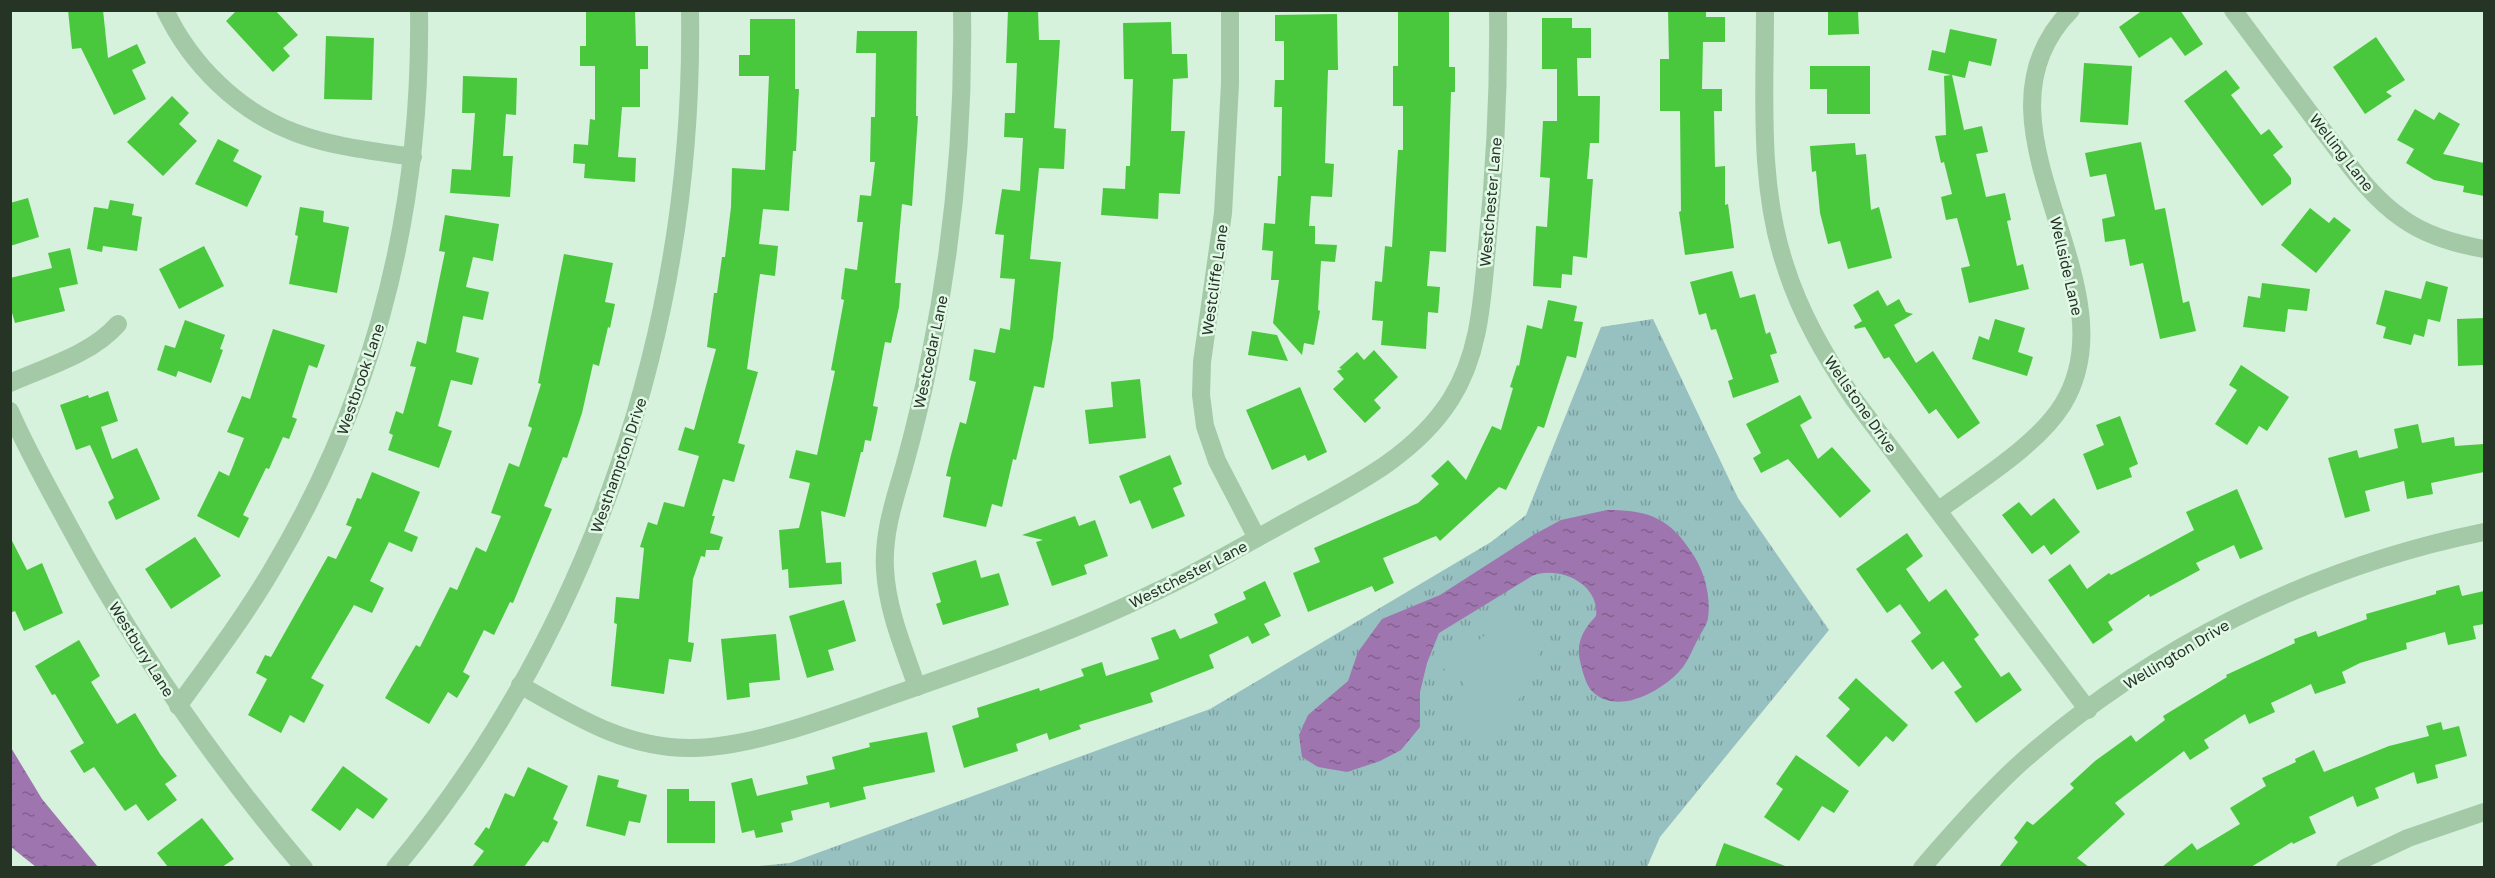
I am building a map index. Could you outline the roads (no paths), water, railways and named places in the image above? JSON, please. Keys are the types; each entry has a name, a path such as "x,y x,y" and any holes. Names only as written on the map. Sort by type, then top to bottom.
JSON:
{"street":[{"path":"165,10 178,36 200,64 228,93 256,114 283,128 315,140 413,157"},
{"name":"Westbrook Lane","path":"178,706 223,645 273,569 330,459 360,384 383,311 401,232 413,157 418,96 419,10"},
{"name":"Westhampton Drive","path":"395,867 447,801 520,685 560,609 594,536 628,443 654,349 682,194 689,99 690,10"},
{"name":"Westcedar Lane","path":"917,687 893,616 886,581 885,554 890,516 921,399 945,278 961,113 962,10"},
{"name":"Westcliffe Lane","path":"1230,10 1230,84 1223,213 1203,362 1201,395 1205,426 1217,461 1257,538"},
{"name":"Westchester Lane","path":"520,685 608,733 651,745 692,748 752,739 849,711 986,663 1108,614 1194,573 1362,480 1400,454 1441,412 1460,382 1475,344 1488,245 1498,93 1498,10"},
{"name":"Wellstone Drive","path":"1765,10 1766,156 1773,218 1784,264 1810,327 1853,398 2088,710"},
{"name":"Wellside Lane","path":"1939,510 2037,435 2063,404 2077,371 2081,336 2079,307 2038,149 2031,106 2034,76 2044,46 2071,10"},
{"name":"Welling Lane","path":"2233,10 2351,167 2376,196 2419,229 2451,241 2484,249"},
{"path":"10,383 92,346 118,324"},
{"name":"Westbury Lane","path":"10,411 33,459 98,579 178,706 242,794 304,867"},
{"name":"Wellington Drive","path":"1922,867 1963,820 2016,767 2088,710 2169,655 2260,606 2342,573 2424,546 2484,532"},
{"path":"2345,867 2408,838 2484,812"}],"water":[{"path":"1607,510 1636,512 1658,519 1677,533 1698,563 1708,594 1708,618 1685,664 1675,676 1653,692 1640,698 1613,701 1601,698 1588,685 1579,657 1579,644 1587,627 1596,616 1596,605 1585,586 1576,580 1565,575 1543,573 1532,576 1439,633 1427,663 1420,692 1420,727 1401,750 1380,761 1347,772 1318,767 1302,757 1299,735 1308,715 1348,681 1358,652 1382,619 1440,595 1561,520"},
{"path":"10,746 42,799 98,867 36,867 11,847"}]}
